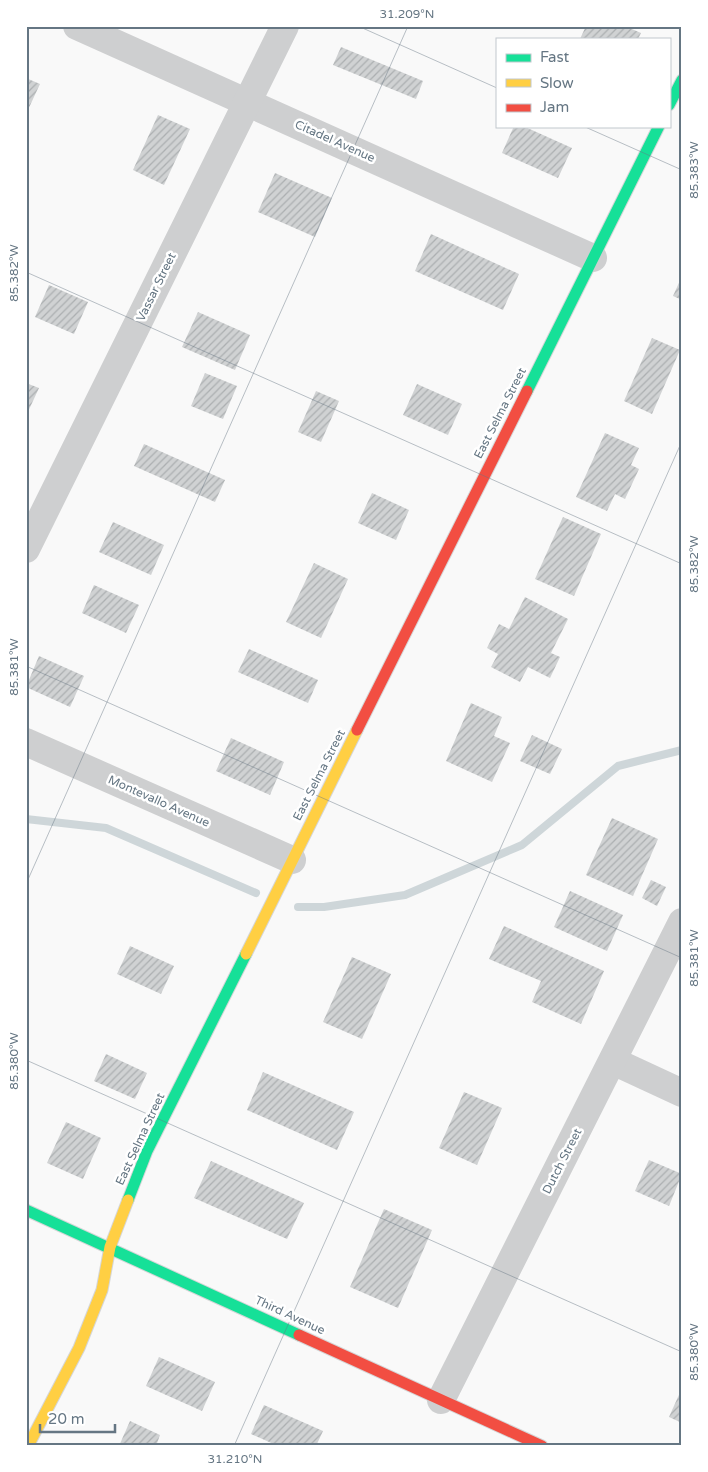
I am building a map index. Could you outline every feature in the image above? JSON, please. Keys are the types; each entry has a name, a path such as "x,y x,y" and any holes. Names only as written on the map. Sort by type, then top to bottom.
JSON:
{"street":[{"name":"Citadel Avenue","path":"77,26 593,258"},
{"name":"Vassar Street","path":"26,549 285,26"},
{"path":"670,103 682,80"},
{"name":"East Selma Street","path":"28,1446 79,1348 102,1290 110,1247 148,1151 658,128"},
{"name":"Montevallo Avenue","path":"26,742 292,860"},
{"name":"Dutch Street","path":"441,1400 682,922"},
{"path":"613,1061 682,1093"},
{"name":"Third Avenue","path":"26,1210 542,1446"}],"building":[{"path":"586,26 625,26 641,33 638,38 580,38"},
{"path":"341,47 423,81 416,99 333,65"},
{"path":"26,78 40,84 26,114"},
{"path":"158,115 190,129 164,185 133,170"},
{"path":"513,128 527,128 572,148 558,178 502,153"},
{"path":"275,173 332,198 315,237 258,212"},
{"path":"431,234 519,274 503,310 415,271"},
{"path":"682,276 682,300 673,296"},
{"path":"49,285 88,302 74,334 35,317"},
{"path":"198,312 250,335 235,370 182,347"},
{"path":"652,338 680,350 652,414 624,401"},
{"path":"205,373 237,386 223,419 191,406"},
{"path":"26,383 39,388 26,416"},
{"path":"417,384 462,404 448,435 403,415"},
{"path":"316,391 339,401 321,442 298,432"},
{"path":"605,433 639,448 631,465 639,469 625,499 615,494 607,511 576,497"},
{"path":"144,444 225,480 215,502 134,466"},
{"path":"372,493 409,510 396,540 358,523"},
{"path":"563,517 601,534 574,596 535,579"},
{"path":"113,522 164,545 151,575 99,552"},
{"path":"314,563 348,579 321,638 286,622"},
{"path":"94,585 139,605 126,633 82,613"},
{"path":"525,597 568,619 551,653 560,657 550,678 528,667 520,682 491,667 498,654 487,648 499,624 509,629"},
{"path":"249,649 318,680 308,703 238,672"},
{"path":"39,656 84,676 70,707 26,687"},
{"path":"471,703 502,717 494,736 510,743 492,782 446,761"},
{"path":"532,735 562,749 550,774 520,761"},
{"path":"231,738 284,762 270,795 216,771"},
{"path":"612,818 658,839 633,896 586,875"},
{"path":"651,880 666,887 657,906 642,898"},
{"path":"570,891 623,915 607,951 554,927"},
{"path":"504,926 604,971 581,1024 532,1002 541,981 489,959"},
{"path":"130,946 174,966 161,994 117,974"},
{"path":"352,957 391,974 362,1039 323,1022"},
{"path":"106,1054 147,1073 135,1099 94,1081"},
{"path":"263,1072 354,1112 337,1150 247,1110"},
{"path":"464,1092 502,1108 477,1165 439,1148"},
{"path":"66,1122 101,1138 83,1179 47,1163"},
{"path":"649,1160 682,1174 669,1206 635,1191"},
{"path":"211,1161 304,1203 287,1239 194,1198"},
{"path":"384,1209 432,1230 398,1308 350,1287"},
{"path":"159,1357 215,1382 202,1411 146,1386"},
{"path":"682,1388 682,1423 669,1417"},
{"path":"264,1405 323,1431 316,1446 278,1446 251,1434"},
{"path":"130,1421 160,1435 156,1446 119,1446"}],"waterway":[{"path":"298,907 324,907 405,895 522,845 618,766 682,750"},
{"path":"26,819 106,828 256,893"}],"traffic: fast":[{"path":"670,103 682,80"},
{"path":"527,391 658,128"},
{"path":"128,1200 147,1151 246,954"},
{"path":"26,1210 299,1335"}],"traffic: slow":[{"path":"246,954 357,730"},
{"path":"28,1446 79,1348 102,1290 110,1247 128,1200"}],"traffic: jam":[{"path":"357,730 527,391"},
{"path":"299,1335 542,1446"}]}
